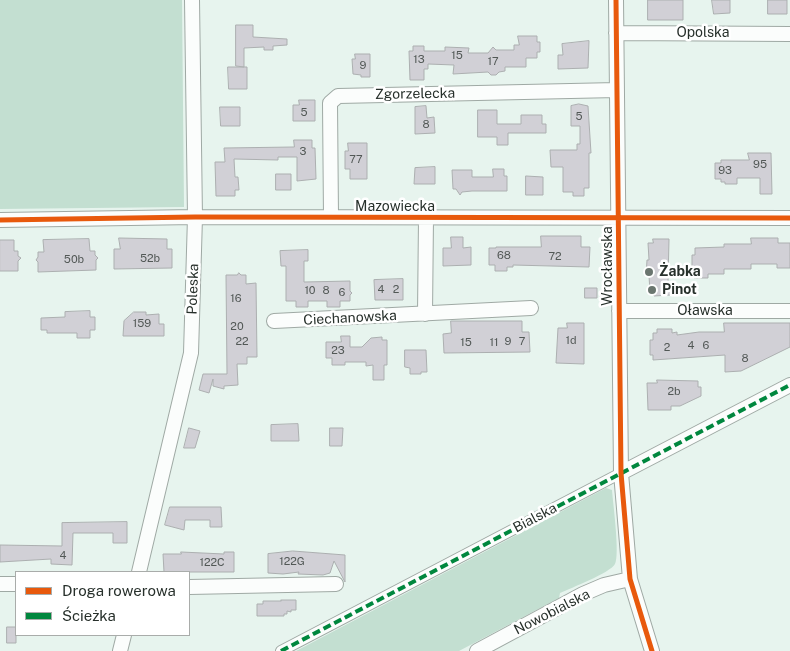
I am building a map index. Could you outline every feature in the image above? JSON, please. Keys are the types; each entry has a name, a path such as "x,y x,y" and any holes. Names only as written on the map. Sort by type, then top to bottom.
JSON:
{"street":[{"name":"Poleska","path":"139,571 191,353 194,217 192,0"},
{"name":"Wrocławska","path":"616,0 621,473 630,579 652,651"},
{"name":"Opolska","path":"616,33 790,34"},
{"name":"Zgorzelecka","path":"330,217 330,103 338,96 617,90"},
{"name":"Mazowiecka","path":"0,220 194,217 790,218"},
{"path":"425,314 426,218"},
{"name":"Ciechanowska","path":"274,321 531,308"},
{"name":"Oławska","path":"619,311 790,311"},
{"name":"Bialska","path":"280,651 790,386"},
{"name":"Nowobialska","path":"477,651 583,594 630,579"},
{"path":"0,584 15,584"},
{"path":"190,587 336,584"},
{"path":"120,651 124,636"}],"green space":[{"path":"0,0 182,0 184,207 0,209"},
{"path":"606,488 612,490 617,540 616,559 612,568 560,593 559,598 459,651 296,651"}],"building":[{"path":"648,0 683,0 683,20 648,20"},
{"path":"712,0 730,0 730,13 714,14"},
{"path":"768,0 787,0 787,14 768,14"},
{"path":"236,25 253,25 253,37 287,39 287,45 273,46 273,50 264,50 264,47 244,48 244,67 236,66"},
{"path":"518,36 537,36 537,42 540,42 540,52 537,52 537,58 526,58 526,67 505,67 505,71 499,72 496,75 491,75 488,72 453,74 454,65 428,64 428,69 424,69 424,80 410,80 409,51 413,51 413,46 424,46 424,51 445,51 445,47 469,48 468,53 488,53 493,47 496,50 514,50 514,45 519,45"},
{"path":"589,41 588,68 558,69 558,55 563,55 562,44"},
{"path":"355,54 370,54 370,77 361,77 361,75 353,74 352,59 355,59"},
{"path":"228,67 247,67 247,89 229,89"},
{"path":"299,100 315,100 315,121 293,121 293,105 299,105"},
{"path":"579,104 588,106 591,153 589,153 589,188 584,188 584,196 573,196 573,192 563,192 563,167 551,167 550,150 577,150 577,144 580,144 580,126 571,126 571,106"},
{"path":"426,106 427,118 434,117 435,133 415,134 415,107"},
{"path":"220,107 240,107 240,126 221,126"},
{"path":"478,110 497,110 497,124 521,124 521,115 542,115 542,124 546,124 546,133 508,133 508,145 497,145 497,137 478,137"},
{"path":"294,140 312,140 312,148 315,148 316,179 297,181 297,157 278,157 278,160 234,159 235,177 238,177 239,190 235,190 235,196 216,196 215,162 225,162 224,148 294,147"},
{"path":"348,143 367,143 367,179 350,179 350,169 345,169 345,151 348,151"},
{"path":"748,153 771,153 772,194 760,194 760,178 737,178 737,184 725,184 725,182 721,182 721,179 715,179 715,163 721,163 721,160 749,160"},
{"path":"435,167 435,184 414,184 415,168"},
{"path":"493,169 504,169 504,176 507,176 507,191 472,191 462,192 460,195 456,189 453,189 452,170 472,170 472,177 493,177"},
{"path":"276,174 291,174 291,190 276,190"},
{"path":"526,176 543,177 543,195 526,195"},
{"path":"541,236 581,236 581,247 590,247 589,267 513,265 513,267 507,267 507,271 495,271 495,265 489,265 489,248 541,247"},
{"path":"451,237 463,237 463,248 471,247 471,265 443,266 443,248 451,248"},
{"path":"119,238 167,239 167,249 172,249 172,268 114,269 114,249 120,249"},
{"path":"751,238 778,238 778,243 790,243 790,268 777,268 777,264 751,264 751,269 724,269 724,274 708,274 708,278 694,278 692,255 695,255 695,248 724,247 724,244 751,244"},
{"path":"89,239 90,251 95,251 95,255 98,258 96,260 96,270 38,272 38,262 36,260 38,252 44,252 43,240"},
{"path":"653,239 669,239 668,282 670,282 670,295 654,296 653,292 650,292 649,276 646,276 647,260 649,260 648,243 653,243"},
{"path":"0,240 14,240 14,251 18,251 18,256 21,258 18,261 18,271 0,271"},
{"path":"308,250 308,261 304,261 304,282 350,281 350,291 352,293 350,301 340,301 340,307 327,307 327,301 308,301 308,307 296,307 296,301 286,301 286,266 281,266 280,251"},
{"path":"239,273 246,275 246,284 256,283 257,357 247,357 247,364 237,364 238,385 224,386 224,389 213,386 213,379 209,393 199,390 203,374 227,374 226,275 237,275"},
{"path":"403,279 403,300 375,300 374,280"},
{"path":"585,288 597,288 597,298 585,298"},
{"path":"90,311 90,317 95,317 95,330 90,330 90,338 77,338 77,333 47,333 47,330 41,330 41,318 65,317 65,312"},
{"path":"134,312 146,312 146,315 159,314 159,324 164,324 164,336 123,336 124,321"},
{"path":"451,321 522,321 522,332 529,332 530,352 444,353 443,334 451,333"},
{"path":"567,323 584,323 584,364 556,363 558,328 567,328"},
{"path":"724,323 790,323 790,347 741,371 725,372 725,355 653,360 653,355 650,355 650,340 653,340 653,333 657,333 657,329 672,329 672,333 677,332 677,335 699,332 724,332"},
{"path":"341,336 350,336 350,347 362,347 371,338 382,337 382,340 387,340 387,365 384,365 384,380 373,380 373,365 366,366 366,362 345,362 345,365 332,365 332,358 326,358 326,342 341,342"},
{"path":"405,350 426,350 427,372 410,374 410,368 405,367"},
{"path":"657,380 698,381 698,387 701,387 701,396 680,406 671,406 671,410 648,410 647,383 657,383"},
{"path":"298,424 299,441 271,441 271,425"},
{"path":"189,428 200,431 195,448 184,448"},
{"path":"330,428 343,428 342,446 330,446"},
{"path":"170,507 221,507 222,527 210,527 210,520 185,520 184,530 165,525"},
{"path":"127,522 127,543 113,543 113,533 73,533 72,565 51,564 51,559 0,562 0,545 62,546 62,523"},
{"path":"293,551 345,555 345,582 334,561 330,573 323,575 298,574 299,572 268,573 268,554"},
{"path":"181,552 224,554 224,552 234,552 234,572 164,571 163,554 181,554"},
{"path":"296,600 296,610 287,611 287,614 284,614 284,616 257,616 257,604 263,604 263,601"},
{"path":"7,627 15,627 16,643 7,643"}],"marked path":[{"path":"281,651 790,385"}],"cycle path":[{"path":"616,0 621,473 630,579 652,651"},
{"path":"0,220 195,217 790,218"}],"place":[{"name":"Żabka","path":"649,272"},
{"name":"Pinot","path":"652,290"}]}
